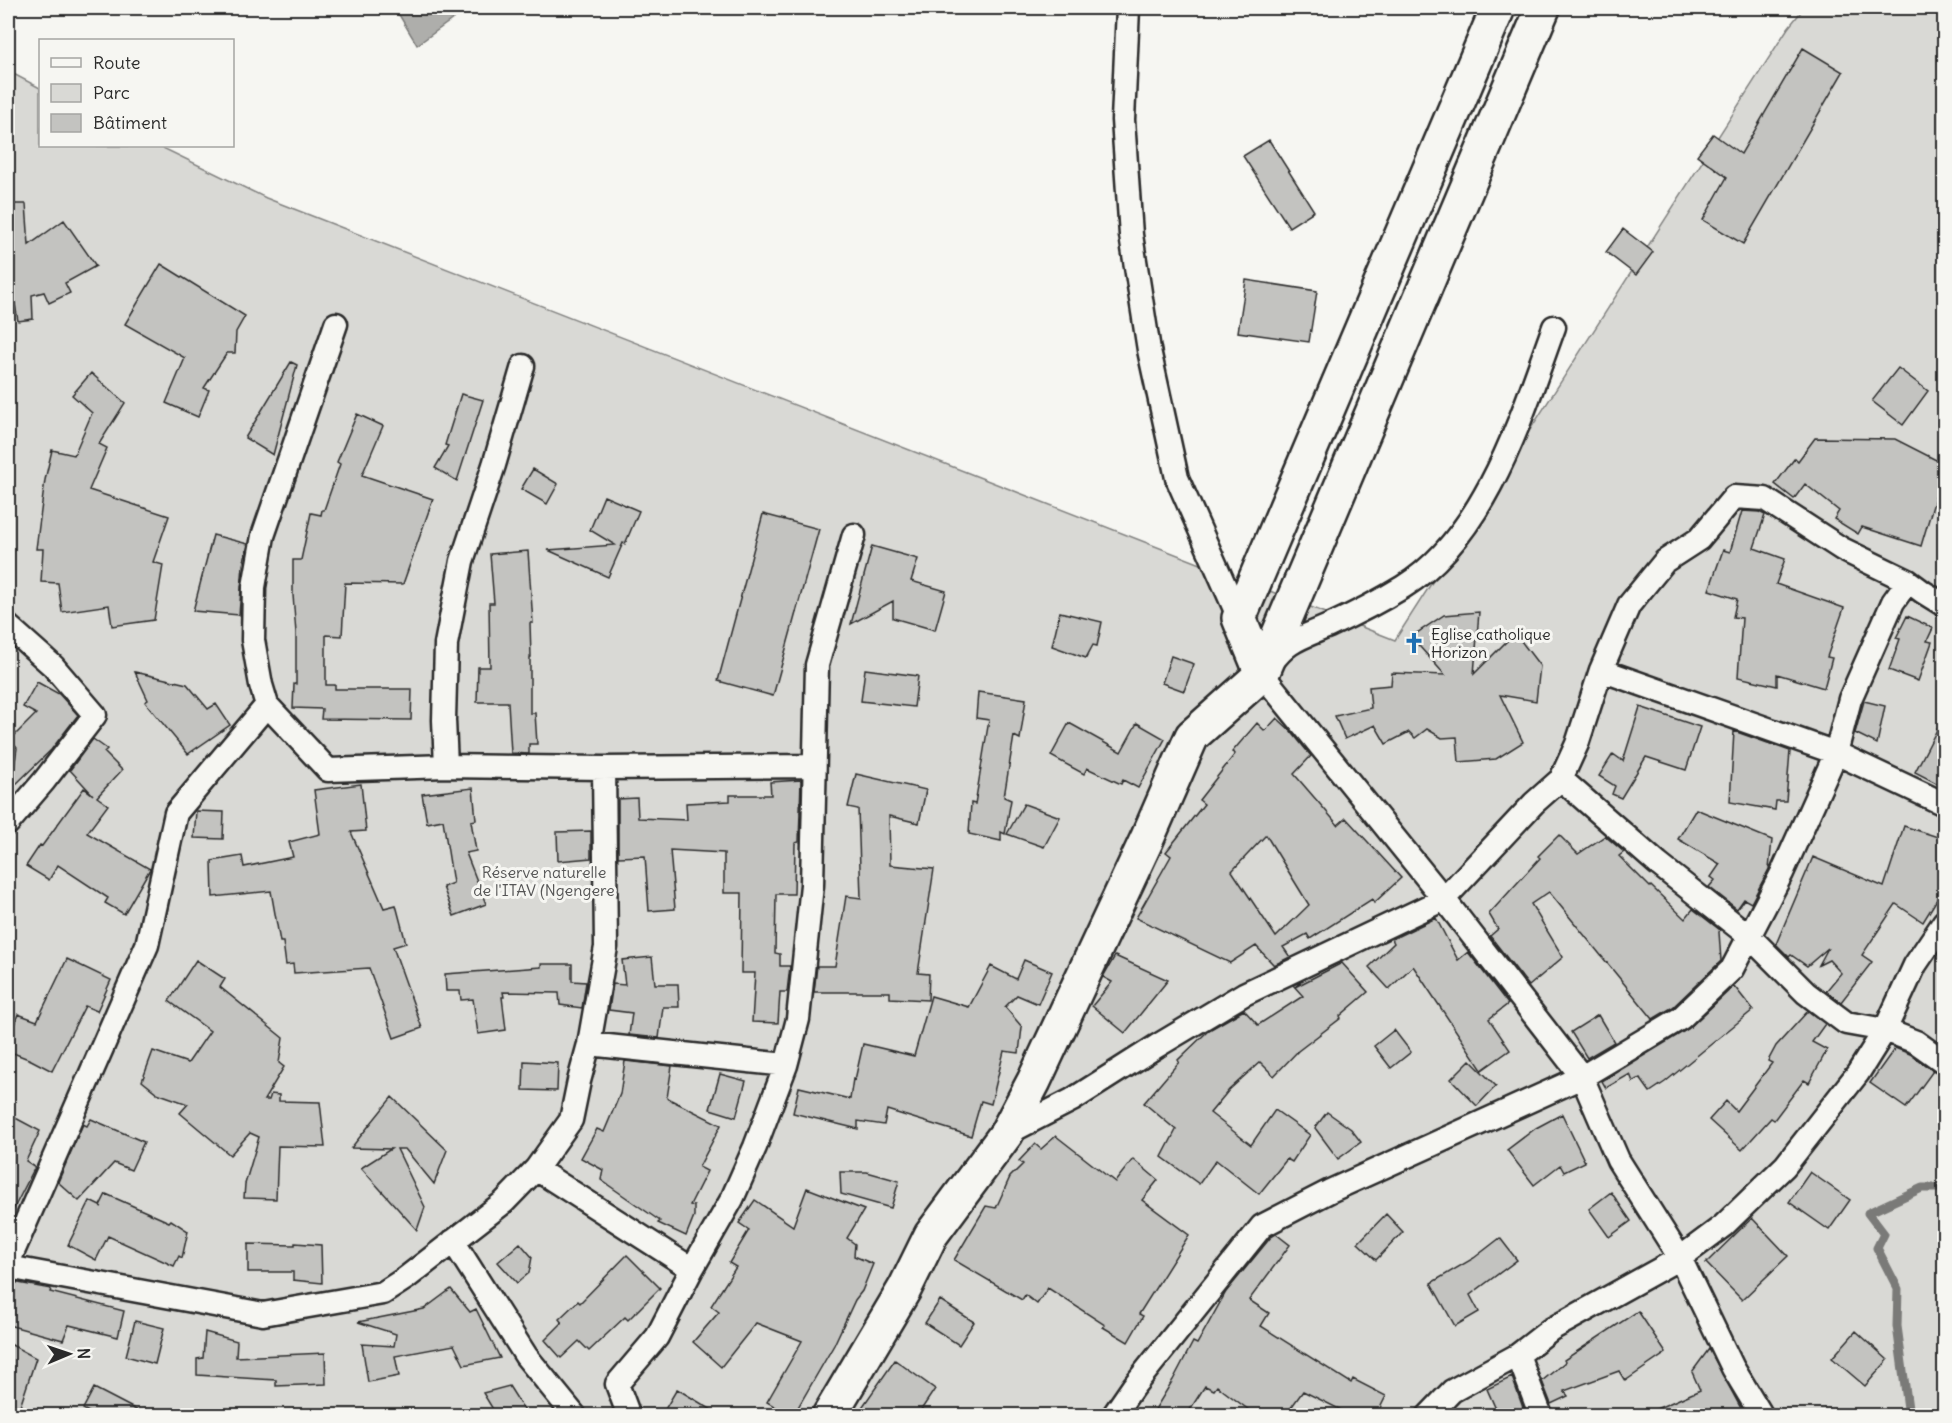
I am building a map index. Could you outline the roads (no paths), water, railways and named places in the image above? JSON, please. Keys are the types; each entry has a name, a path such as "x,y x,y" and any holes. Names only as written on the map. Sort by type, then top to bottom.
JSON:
{"street":[{"path":"1128,8 1123,120 1131,235 1149,350 1177,478 1262,674 1444,898 1582,1077 1618,1160 1680,1258 1733,1368 1762,1416"},
{"path":"1239,618 1498,8"},
{"path":"1262,674 1543,8"},
{"path":"336,324 263,536 254,587 253,640 267,705 328,770 446,766 604,768 814,766"},
{"path":"829,1416 904,1288 930,1235 1006,1134 1034,1081 1147,839 1192,736 1262,674 1289,645 1405,586 1437,560 1467,524 1493,482 1515,433 1554,327"},
{"path":"446,766 444,720 446,644 462,561 494,465 523,366"},
{"path":"1006,1134 1072,1100 1244,994 1444,898 1534,803 1561,779 1577,744 1601,670 1629,605 1665,561 1699,539 1734,497 1765,499 1842,549 1908,581 1944,604"},
{"path":"629,1416 617,1384 657,1337 732,1199 786,1065 798,1019 812,885 817,665 854,535"},
{"path":"1113,1416 1139,1379 1262,1226 1330,1191 1582,1077 1681,1018 1732,969 1782,873 1836,753 1850,699 1893,602 1908,581"},
{"path":"8,626 54,666 95,715 8,823"},
{"path":"1601,670 1836,753 1944,804"},
{"path":"267,705 176,813 147,945 8,1265 263,1314 383,1293 504,1203 536,1169 572,1120 589,1044 606,947 604,768"},
{"path":"1561,779 1658,864 1749,936 1806,993 1846,1023 1885,1030 1916,1042 1944,1062"},
{"path":"1428,1416 1452,1392 1518,1355 1550,1330 1680,1258 1723,1226 1785,1166 1858,1073 1885,1030 1915,965 1944,922"},
{"path":"589,1044 786,1065"},
{"path":"536,1169 692,1269"},
{"path":"453,1240 526,1356 575,1416"},
{"path":"1518,1355 1541,1416"}],"waterway":[{"path":"1909,1416 1897,1326 1898,1289 1877,1248 1884,1234 1868,1213 1922,1188 1944,1188"}],"place":[{"name":"Eglise catholique Horizon","path":"1414,643"}],"park label":[{"name":"Réserve naturelle de l'ITAV (Ngengere","path":"544,881"}]}
